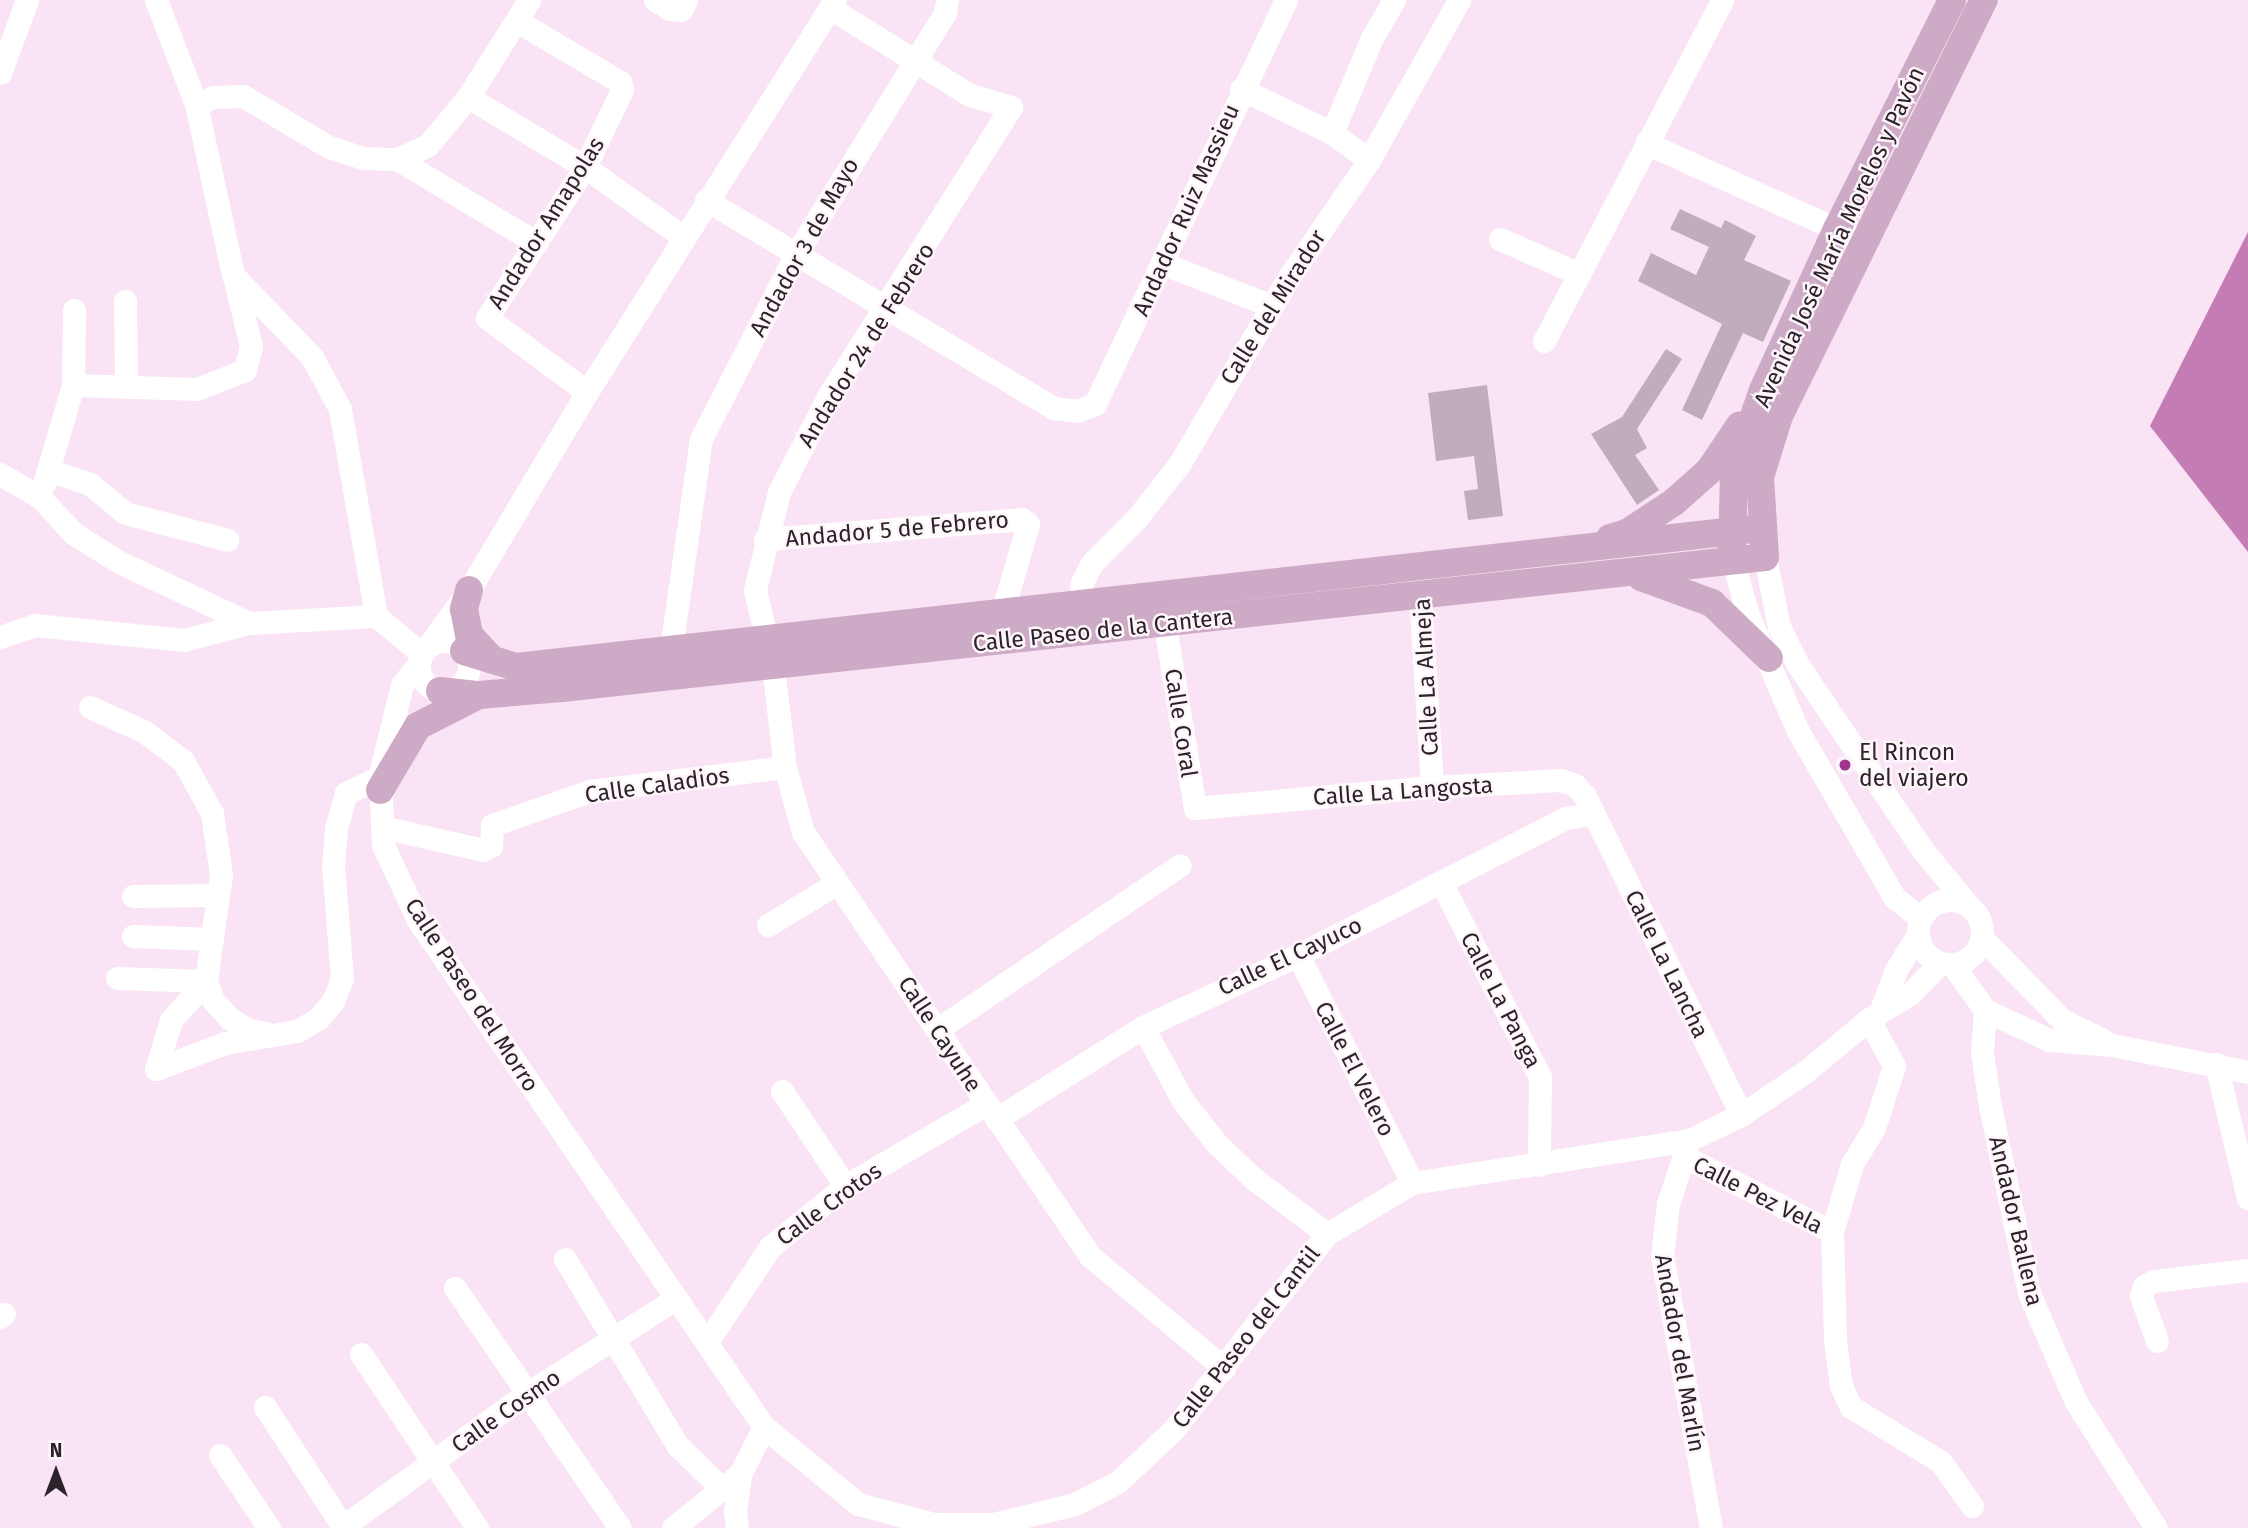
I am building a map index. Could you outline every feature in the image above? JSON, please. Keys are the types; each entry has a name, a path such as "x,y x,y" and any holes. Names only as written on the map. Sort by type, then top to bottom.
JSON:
{"main road":[{"name":"Avenida José María Morelos y Pavón","path":"1733,561 1730,532 1734,473 1763,390 1837,229 1952,0"},
{"path":"1765,557 1761,528 1760,477 1765,453 1863,240 1984,0"},
{"path":"1567,551 1627,533 1674,502 1709,471 1763,390"},
{"name":"Calle Paseo de la Cantera","path":"478,655 516,667 1761,528"},
{"name":"Calle Paseo de la Cantera","path":"440,691 479,695 773,667 1765,557"},
{"path":"1625,574 1668,583 1712,603 1769,658"},
{"path":"469,590 464,609 469,635 478,655"},
{"path":"383,779 418,726 479,695"}],"street":[{"path":"1,69 27,0"},
{"path":"73,385 197,389 246,370 251,346 196,104 156,0"},
{"path":"196,104 213,97 243,96 329,147 363,158 397,159 428,145 468,97 529,0"},
{"path":"655,0 670,9 684,5"},
{"name":"Andador 3 de Mayo","path":"671,649 701,439 796,254 944,13 947,0"},
{"name":"Andador Ruiz Massieu","path":"886,308 1053,408 1077,411 1095,404 1164,264 1241,89 1286,0"},
{"path":"1332,133 1372,38 1394,0"},
{"name":"Calle del Mirador","path":"1079,604 1082,582 1092,563 1137,518 1180,463 1272,306 1369,160 1459,0"},
{"path":"1544,341 1722,0"},
{"path":"833,4 914,59"},
{"name":"Calle Paseo del Morro","path":"674,1299 418,920 383,845 383,779 402,685 469,590 683,237 833,4"},
{"name":"Andador Amapolas","path":"517,21 620,82 622,90 585,167 487,318 587,392"},
{"name":"Andador 24 de Febrero","path":"767,638 755,590 765,540 779,492 828,397 1011,107 970,94 914,59"},
{"path":"1241,89 1332,133 1369,160"},
{"path":"468,97 585,167 683,237"},
{"path":"1646,144 1863,240"},
{"path":"397,159 537,243"},
{"path":"706,200 886,308"},
{"path":"1500,239 1578,274"},
{"path":"1164,264 1272,306"},
{"path":"233,275 312,357 340,409 376,616 423,654 426,684 440,691 464,682 470,665 478,655 446,641 423,654"},
{"path":"125,301 126,387"},
{"path":"40,497 73,385 74,310"},
{"path":"48,470 90,484 125,513 228,540"},
{"path":"0,474 40,497 74,533 119,562 249,623"},
{"name":"Andador 5 de Febrero","path":"765,540 1022,519 1028,524 1002,613"},
{"path":"1765,557 1779,627 1798,665 1922,849 1980,919 1982,938 1974,954 1946,963"},
{"path":"1733,561 1748,615 1769,658 1798,731 1895,898 1919,926 1924,951 1946,963 1985,1010 2049,1040 2112,1045 2248,1072"},
{"name":"Calle La Almeja","path":"1419,568 1432,787"},
{"name":"Calle Coral","path":"1161,595 1195,808"},
{"path":"0,637 34,625 184,640 249,623 376,616"},
{"name":"Calle Cayuhe","path":"767,638 785,767 803,832 1090,1256 1224,1368"},
{"path":"90,707 145,732 183,761 212,813 221,875 206,981 214,1000 229,1018 249,1030 273,1035"},
{"name":"Calle Caladios","path":"382,827 472,850 491,846 492,825 590,791 785,767"},
{"path":"206,981 172,1020 156,1069 225,1043 273,1035 307,1025 334,1001 342,979 332,864 336,828 346,793 383,779"},
{"name":"Calle La Langosta","path":"1195,808 1432,787 1561,780 1586,796 1592,814"},
{"name":"Calle El Cayuco","path":"991,1111 1143,1027 1298,955 1566,818 1592,814"},
{"name":"Calle La Lancha","path":"1592,814 1741,1115"},
{"path":"938,1029 1180,864"},
{"name":"Calle La Panga","path":"1441,882 1540,1077 1539,1165"},
{"path":"768,925 838,883"},
{"path":"133,896 218,895"},
{"path":"1919,926 1940,901 1968,905"},
{"name":"Calle Paseo del Cantil","path":"1875,1015 1919,926"},
{"path":"133,936 211,939"},
{"path":"1982,938 2062,1020 2112,1045"},
{"name":"Calle El Velero","path":"1298,955 1412,1183"},
{"name":"Calle Paseo del Cantil","path":"674,1299 708,1342 764,1427 858,1504 934,1524 993,1524 1075,1504 1118,1482 1174,1429 1327,1234 1412,1183 1440,1175 1687,1148 1805,1072 1875,1015 1910,994 1946,963"},
{"path":"117,978 206,981"},
{"name":"Andador Ballena","path":"1985,1010 1982,1052 1990,1106 2029,1293 2076,1402 2156,1528"},
{"path":"1875,1015 1894,1066 1874,1128 1852,1164 1832,1232 1835,1340 1841,1386 1851,1407 1920,1445 1941,1462 1972,1506"},
{"path":"1143,1027 1183,1101 1217,1144 1254,1179 1327,1234"},
{"path":"2217,1064 2248,1198"},
{"path":"782,1091 845,1186"},
{"name":"Calle Crotos","path":"708,1342 770,1247 845,1186 991,1111"},
{"name":"Calle Pez Vela","path":"1687,1148 1832,1232"},
{"name":"Andador del Marlín","path":"1687,1148 1668,1204 1662,1256 1712,1528"},
{"path":"565,1259 678,1446 722,1489"},
{"path":"2157,1341 2141,1296 2144,1286 2154,1281 2248,1270"},
{"path":"455,1288 526,1395 620,1528"},
{"name":"Calle Cosmo","path":"343,1528 526,1395 674,1299"},
{"path":"361,1354 477,1528"},
{"path":"265,1407 343,1528"},
{"path":"737,1528 735,1511 740,1474 764,1427"},
{"path":"220,1455 270,1528"},
{"path":"673,1528 740,1474"}],"shaded area":[{"path":"2248,232 2248,552 2150,426"}],"building":[{"path":"1680,209 1721,228 1725,220 1756,236 1744,260 1791,281 1763,342 1743,333 1702,420 1682,410 1722,324 1638,281 1651,253 1696,275 1709,247 1670,229"},
{"path":"1666,349 1682,359 1637,429 1647,448 1635,455 1659,490 1637,505 1591,434 1622,417"},
{"path":"1487,385 1503,516 1468,520 1464,491 1478,489 1474,456 1436,461 1428,393"}],"place":[{"name":"El Rincon del viajero","path":"1845,765"}]}
